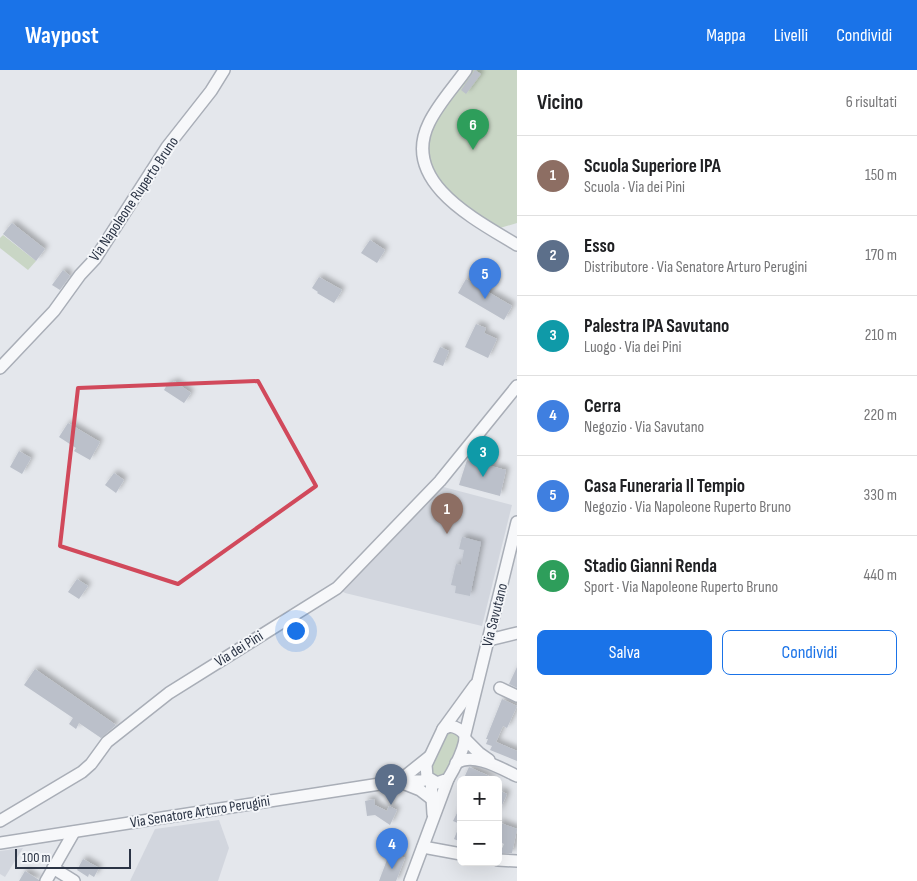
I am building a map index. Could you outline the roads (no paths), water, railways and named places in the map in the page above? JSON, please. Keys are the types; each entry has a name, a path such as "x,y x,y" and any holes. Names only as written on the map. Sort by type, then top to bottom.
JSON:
{"street":[{"name":"Via Napoleone Ruperto Bruno","path":"0,368 41,325 95,259 167,146 211,91 224,70"},
{"path":"466,70 429,122 423,140 427,168 444,195 480,222 517,245"},
{"name":"Via dei Pini","path":"0,820 82,772 92,764 107,742 169,693 337,588 440,481 517,386"},
{"name":"Via Savutano","path":"433,821 465,736 517,522"},
{"path":"489,640 517,633"},
{"path":"410,881 433,821 430,779 425,772 428,757 444,729 479,680"},
{"path":"500,688 517,696"},
{"path":"444,729 450,726 457,728 479,753 496,766"},
{"path":"428,757 399,781 420,790 433,800"},
{"path":"456,763 471,758 496,766 517,776"},
{"name":"Via Senatore Arturo Perugini","path":"0,843 399,781 430,779 437,782 448,779"},
{"path":"46,881 74,832"},
{"path":"423,847 457,853"},
{"path":"502,860 517,861"},
{"path":"53,868 74,881"}],"place":[{"name":"Stadio Gianni Renda","path":"473,150"},
{"name":"Casa Funeraria Il Tempio","path":"485,299"},
{"name":"Palestra IPA Savutano","path":"483,477"},
{"name":"Scuola Superiore IPA","path":"447,534"},
{"name":"Esso","path":"391,805"},
{"name":"Cerra","path":"392,869"}]}
